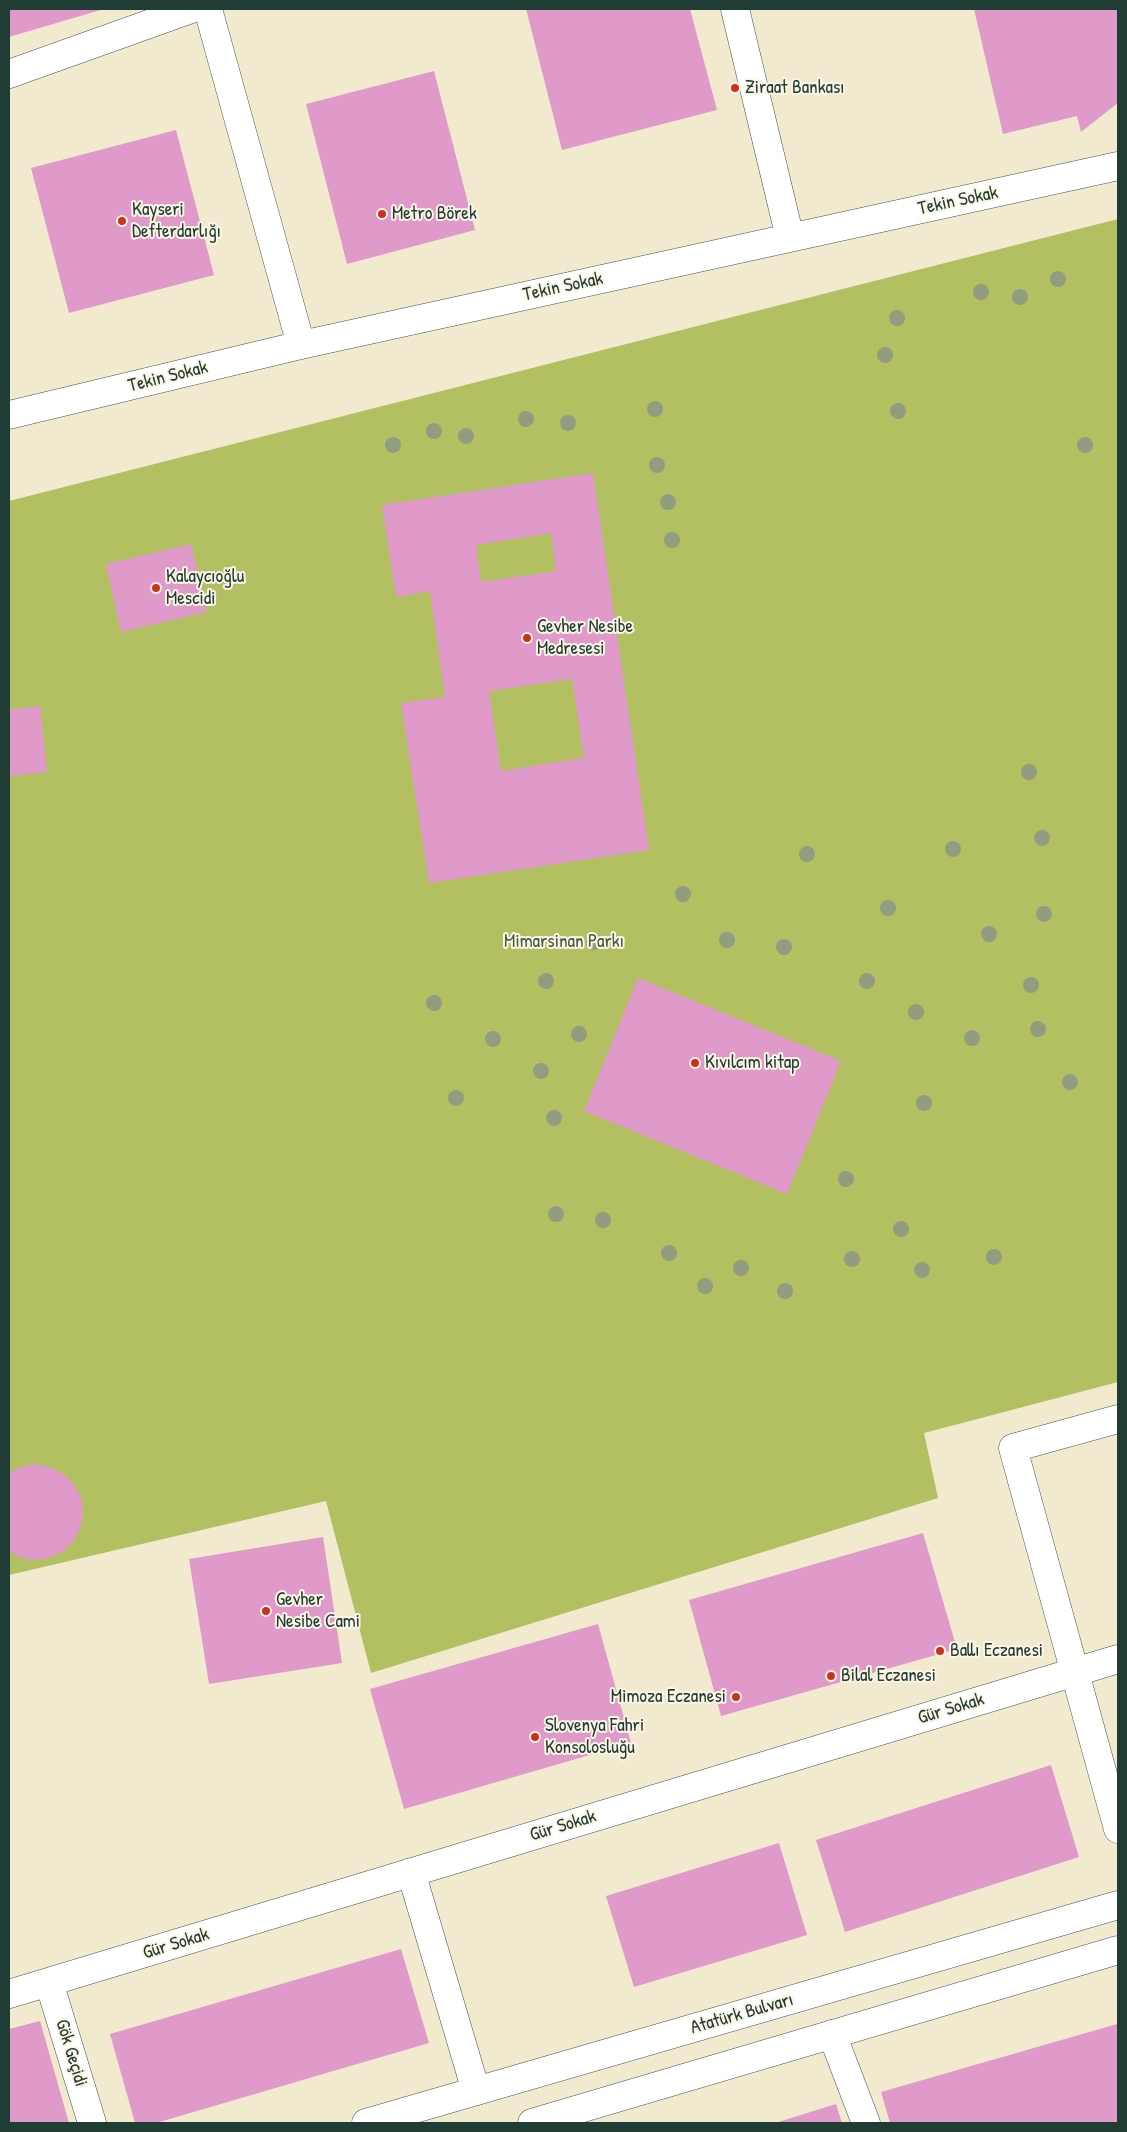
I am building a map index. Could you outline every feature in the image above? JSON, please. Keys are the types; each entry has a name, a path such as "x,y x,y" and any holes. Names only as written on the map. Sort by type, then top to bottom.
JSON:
{"street":[{"path":"9,74 191,9"},
{"path":"208,9 301,345"},
{"path":"735,9 790,238"},
{"name":"Tekin Sokak","path":"9,415 301,345 1118,166"},
{"path":"1118,1419 1013,1448 1118,1829"},
{"name":"Gür Sokak","path":"9,1994 1118,1658"},
{"path":"411,1872 476,2091"},
{"name":"Atatürk Bulvarı","path":"366,2123 1118,1905"},
{"path":"532,2123 1118,1950"},
{"name":"Gök Geçidi","path":"49,1982 92,2123"},
{"path":"832,2034 866,2123"}],"green space":[{"name":"Mimarsinan Parkı","path":"1118,219 1118,1382 924,1433 938,1498 371,1673 326,1501 9,1575 9,501"}],"building":[{"path":"9,9 104,9 9,37"},
{"path":"526,9 690,9 717,110 562,150"},
{"path":"974,9 1118,9 1118,103 1081,132 1077,116 1003,134"},
{"path":"434,71 475,230 347,264 306,104"},
{"name":"Kayseri Defterdarlığı","path":"176,130 214,275 69,313 31,168"},
{"name":"Gevher Nesibe Medresesi","path":"593,473 649,850 429,883 401,703 445,697 430,591 396,597 382,505","holes":["551,533 556,571 481,582 476,545","572,679 584,758 501,771 489,691"]},
{"name":"Kalaycıoğlu Mescidi","path":"191,544 207,612 121,632 106,564"},
{"path":"40,706 47,772 9,776 9,710"},
{"path":"638,978 841,1061 787,1194 584,1111"},
{"path":"37,1464 52,1468 65,1475 75,1486 82,1500 83,1514 80,1529 73,1542 62,1552 49,1558 33,1560 19,1557 9,1551 9,1473 23,1466"},
{"path":"923,1533 957,1649 721,1716 689,1600"},
{"name":"Gevher Nesibe Cami","path":"323,1537 342,1663 209,1684 189,1559"},
{"path":"598,1624 631,1743 404,1809 370,1689"},
{"path":"1051,1765 1079,1857 845,1932 816,1840"},
{"path":"779,1843 807,1935 634,1987 606,1896"},
{"path":"401,1949 429,2043 156,2123 135,2123 110,2034"},
{"path":"40,2021 69,2123 9,2123 9,2029"},
{"path":"1117,2024 1118,2123 890,2123 881,2092"},
{"path":"836,2104 842,2123 775,2123"}],"place":[{"name":"Ziraat Bankası","path":"735,88"},
{"name":"Metro Börek","path":"382,214"},
{"name":"Kayseri Defterdarlığı","path":"122,221"},
{"name":"Kalaycıoğlu Mescidi","path":"156,588"},
{"name":"Gevher Nesibe Medresesi","path":"527,638"},
{"name":"Kıvılcım kitap","path":"695,1063"},
{"name":"Gevher Nesibe Cami","path":"266,1611"},
{"name":"Ballı Eczanesi","path":"940,1651"},
{"name":"Bilal Eczanesi","path":"831,1676"},
{"name":"Mimoza Eczanesi","path":"736,1697"},
{"name":"Slovenya Fahri Konsolosluğu","path":"535,1737"}]}
